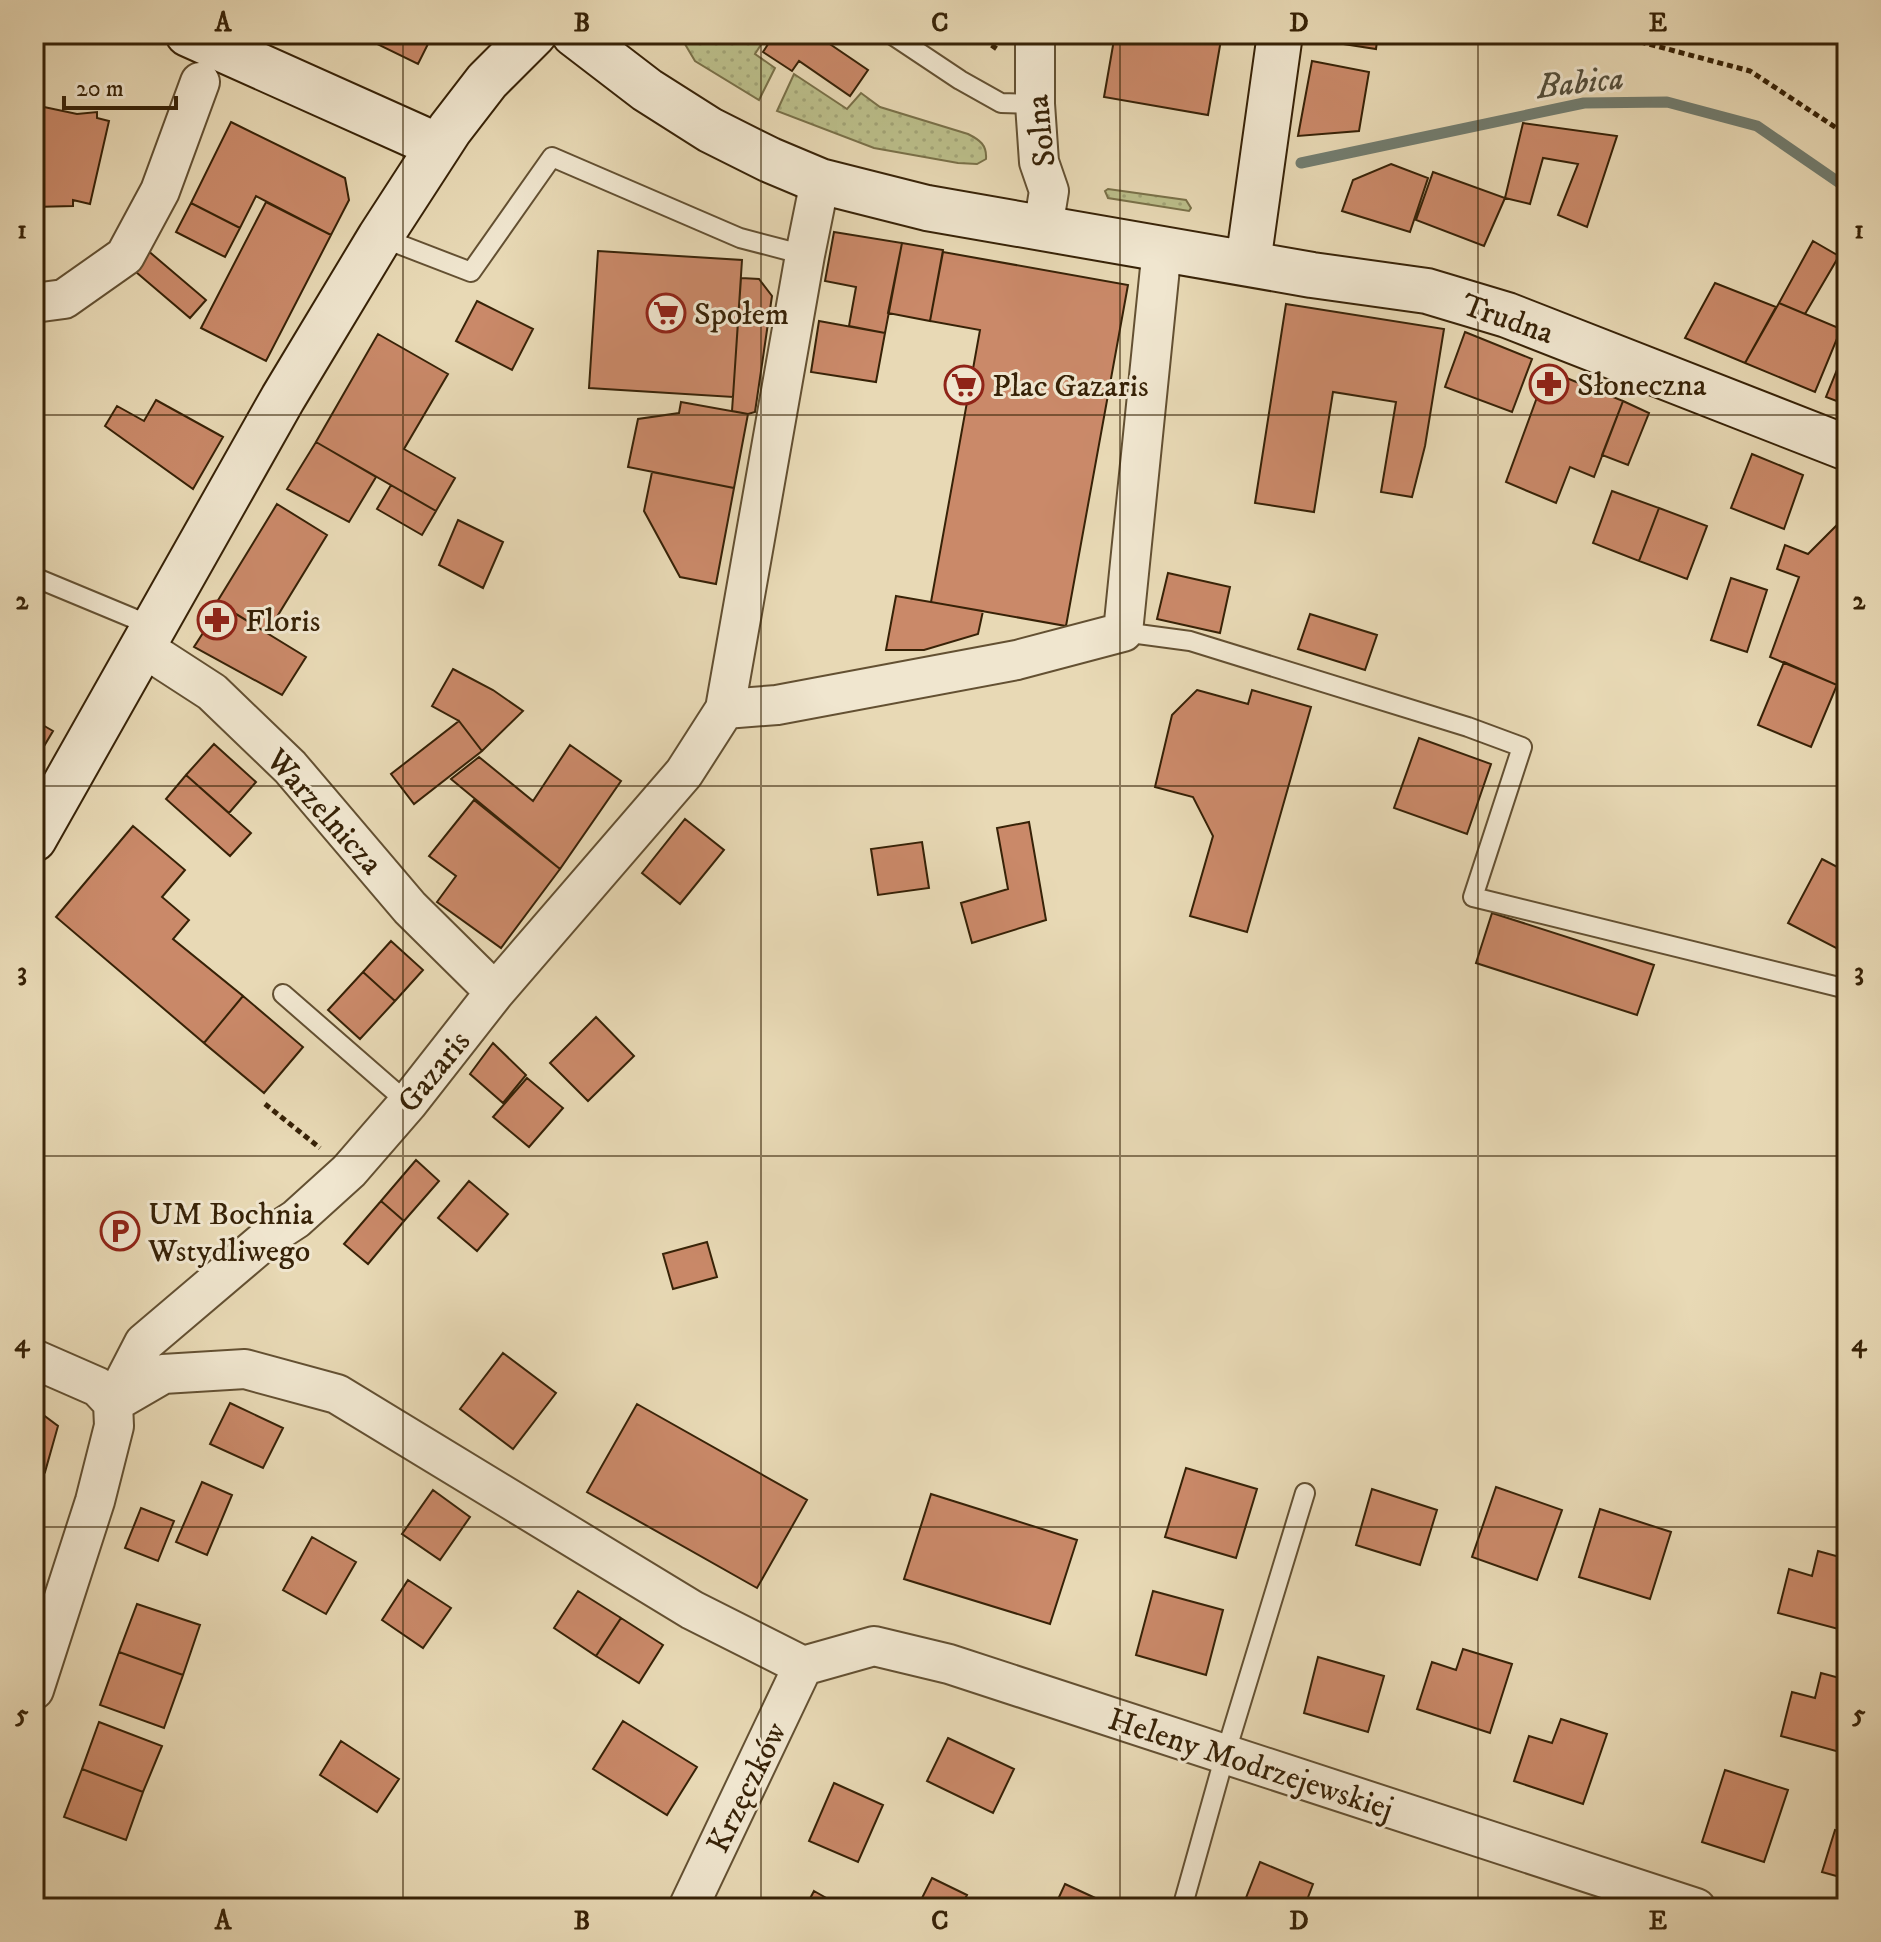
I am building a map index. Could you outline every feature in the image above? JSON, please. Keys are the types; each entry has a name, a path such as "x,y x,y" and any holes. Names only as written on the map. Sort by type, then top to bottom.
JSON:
{"street":[{"path":"188,34 438,146"},
{"path":"34,839 283,398 380,237 438,146 487,81 534,34"},
{"name":"Trudna","path":"574,34 647,90 710,130 820,181 927,208 1427,291 1507,315 1847,448"},
{"name":"Solna","path":"1035,34 1039,162 1049,191 1043,228"},
{"path":"1248,263 1280,34"},
{"path":"34,303 64,299 125,256 160,191 200,82"},
{"path":"820,181 725,709 777,705 987,666 1123,632 1162,248"},
{"name":"Warzelnicza","path":"147,636 212,692 290,767 410,908 495,992"},
{"name":"Gazaris","path":"113,1403 144,1343 270,1236 296,1219 349,1171 408,1103 495,992 684,773 725,709"},
{"path":"34,1359 98,1387 113,1403 114,1426 95,1501 34,1690"},
{"path":"113,1403 163,1374 245,1369 337,1394 692,1610 803,1666"},
{"name":"Heleny Modrzejewskiej","path":"803,1666 874,1646 949,1664 1696,1908"},
{"name":"Krzęczków","path":"688,1908 803,1666"}],"lane":[{"path":"891,34 1001,103 1035,104"},
{"path":"380,237 471,272 552,157 740,238 805,255"},
{"path":"34,577 147,636"},
{"path":"1123,632 1190,641 1468,727 1522,747 1473,897 1847,989"},
{"path":"283,994 408,1103"},
{"path":"1182,1908 1305,1493"}],"path":[{"path":"1611,34 1750,71 1847,135"},
{"path":"265,1104 349,1171"}],"green space":[{"path":"679,34 748,34 762,43 755,54 775,68 759,100 695,61"},
{"path":"794,74 847,109 861,93 880,107 968,134 982,144 986,159 977,164 958,163 874,148 777,111"},
{"path":"1105,191 1186,200 1191,208 1189,211 1108,198"}],"building":[{"path":"376,34 433,34 418,64 375,43"},
{"path":"759,34 815,34 868,70 850,96 799,61 792,71 763,52 770,41"},
{"path":"1115,34 1222,34 1208,115 1104,97"},
{"path":"1318,34 1378,34 1376,49 1317,40"},
{"path":"1312,61 1369,72 1359,131 1298,136"},
{"path":"44,107 77,114 97,112 97,118 109,121 90,204 73,200 73,206 34,207 34,142"},
{"path":"231,122 345,178 349,200 331,235 256,196 240,228 191,203"},
{"path":"1523,123 1617,136 1587,227 1558,215 1578,164 1543,158 1530,204 1505,198"},
{"path":"1391,164 1428,178 1410,232 1342,211 1353,180"},
{"path":"1433,172 1505,198 1484,246 1416,220"},
{"path":"266,202 331,235 266,361 201,328"},
{"path":"191,203 240,228 225,257 176,232"},
{"path":"834,232 902,243 885,333 849,326 856,287 825,281"},
{"path":"1813,241 1839,256 1805,314 1779,303"},
{"path":"902,243 943,250 930,321 888,313"},
{"path":"146,249 206,300 190,318 130,267"},
{"name":"Społem","path":"598,251 742,260 733,397 589,388"},
{"path":"943,252 1128,285 1066,626 931,602 980,330 930,321"},
{"path":"741,278 759,279 772,296 755,412 748,414 732,411"},
{"path":"1715,283 1776,307 1745,363 1685,338"},
{"path":"477,301 533,329 512,370 456,341"},
{"path":"1779,303 1841,329 1815,392 1745,363"},
{"path":"1286,304 1444,329 1425,446 1412,497 1381,492 1396,402 1333,392 1314,512 1255,503"},
{"path":"819,321 885,333 876,382 811,372"},
{"path":"1465,332 1532,359 1512,412 1445,387"},
{"path":"378,334 448,374 404,449 455,478 436,511 316,442"},
{"path":"1847,345 1847,405 1826,397"},
{"path":"1547,370 1623,401 1594,477 1570,467 1556,503 1506,482"},
{"path":"156,400 223,437 193,489 105,426 117,406 144,421"},
{"path":"1623,401 1649,413 1628,465 1602,455"},
{"path":"681,402 748,414 734,488 628,467 638,419 679,413"},
{"path":"316,442 376,477 349,522 287,489"},
{"path":"1752,454 1803,475 1784,529 1731,508"},
{"path":"652,472 734,488 716,584 680,577 644,511"},
{"path":"391,485 436,511 422,535 377,509"},
{"path":"1612,491 1659,508 1639,561 1593,543"},
{"path":"277,504 327,535 267,633 217,602"},
{"path":"1659,508 1707,526 1687,579 1639,561"},
{"path":"458,520 503,542 483,588 439,565"},
{"path":"1838,524 1847,527 1847,662 1837,685 1770,657 1799,577 1777,569 1785,545 1808,554"},
{"path":"1168,573 1230,587 1220,633 1157,619"},
{"path":"1731,578 1767,590 1747,652 1711,640"},
{"path":"896,596 983,611 978,634 924,650 886,650"},
{"path":"221,605 306,657 282,695 194,647"},
{"path":"1310,614 1377,635 1365,670 1298,649"},
{"path":"1784,662 1837,685 1811,747 1758,725"},
{"path":"453,669 493,690 523,711 482,751 459,721 432,706"},
{"path":"1197,690 1248,704 1252,690 1311,707 1247,932 1190,916 1213,836 1193,797 1155,787 1172,715"},
{"path":"34,720 53,731 34,763"},
{"path":"459,721 482,751 414,804 391,774"},
{"path":"1419,738 1491,764 1467,834 1394,808"},
{"path":"214,744 256,782 229,813 186,775"},
{"path":"570,745 621,781 560,869 451,779 479,757 533,801"},
{"path":"186,775 251,833 230,856 166,799"},
{"path":"474,800 560,869 501,948 437,902 456,876 429,856"},
{"path":"685,819 724,850 680,904 642,873"},
{"path":"1029,822 1046,920 972,943 961,903 1008,889 997,828"},
{"path":"133,826 185,870 162,897 189,920 173,939 243,996 204,1043 56,917"},
{"path":"922,842 929,888 878,895 871,849"},
{"path":"1822,859 1847,872 1847,931 1838,949 1788,923"},
{"path":"1492,913 1654,965 1637,1015 1476,963"},
{"path":"391,941 423,970 395,1001 363,972"},
{"path":"363,972 395,1001 360,1039 328,1010"},
{"path":"243,996 303,1047 264,1093 204,1043"},
{"path":"596,1017 634,1056 588,1101 550,1063"},
{"path":"493,1043 526,1075 503,1103 470,1074"},
{"path":"527,1078 563,1108 529,1147 493,1117"},
{"path":"416,1160 439,1181 404,1221 381,1201"},
{"path":"469,1181 508,1214 477,1251 438,1218"},
{"path":"381,1201 404,1221 368,1264 344,1244"},
{"path":"707,1242 717,1277 673,1289 663,1254"},
{"path":"503,1353 556,1393 513,1449 460,1409"},
{"path":"230,1403 283,1428 263,1468 210,1444"},
{"path":"637,1404 807,1500 757,1588 587,1492"},
{"path":"34,1408 58,1426 45,1472 34,1464"},
{"path":"1186,1468 1257,1489 1236,1558 1165,1537"},
{"path":"202,1482 232,1495 207,1555 176,1542"},
{"path":"1496,1487 1562,1510 1537,1580 1472,1557"},
{"path":"1372,1489 1437,1510 1420,1565 1356,1545"},
{"path":"433,1490 470,1517 440,1560 402,1534"},
{"path":"931,1494 1077,1540 1050,1624 904,1579"},
{"path":"141,1508 174,1521 158,1561 125,1548"},
{"path":"1600,1509 1671,1532 1650,1599 1579,1577"},
{"path":"312,1537 356,1562 326,1614 283,1590"},
{"path":"1818,1551 1847,1559 1846,1631 1778,1613 1789,1569 1812,1576"},
{"path":"408,1580 451,1608 423,1648 382,1620"},
{"path":"578,1591 621,1618 596,1656 554,1628"},
{"path":"1153,1591 1223,1610 1206,1675 1136,1655"},
{"path":"137,1604 200,1625 183,1675 119,1652"},
{"path":"621,1618 663,1645 639,1683 596,1656"},
{"path":"1463,1649 1512,1664 1490,1733 1417,1709 1432,1662 1456,1670"},
{"path":"119,1652 183,1675 164,1728 100,1705"},
{"path":"1318,1657 1384,1676 1368,1732 1304,1713"},
{"path":"1821,1673 1847,1680 1847,1754 1781,1736 1792,1692 1815,1698"},
{"path":"1561,1719 1607,1734 1583,1804 1514,1781 1529,1736 1552,1743"},
{"path":"623,1721 697,1767 667,1815 593,1769"},
{"path":"99,1722 162,1746 143,1792 82,1769"},
{"path":"948,1738 1014,1769 993,1813 927,1781"},
{"path":"341,1741 399,1779 377,1812 320,1775"},
{"path":"82,1769 143,1792 126,1840 64,1817"},
{"path":"1725,1770 1788,1790 1764,1862 1702,1842"},
{"path":"834,1783 883,1805 858,1862 809,1841"},
{"path":"1835,1830 1847,1834 1847,1879 1822,1872"},
{"path":"1260,1862 1313,1884 1304,1908 1242,1908"},
{"path":"932,1878 967,1895 960,1908 917,1908"},
{"path":"1065,1884 1117,1908 1054,1908"},
{"path":"814,1891 844,1908 805,1908"}],"waterway":[{"name":"Babica","path":"1301,163 1584,103 1667,102 1757,126 1847,188"}],"place":[{"name":"Społem","path":"666,313"},
{"name":"Słoneczna","path":"1549,384"},
{"name":"Plac Gazaris","path":"964,385"},
{"name":"Floris","path":"217,620"},
{"name":"UM Bochnia Wstydliwego","path":"120,1231"}]}
